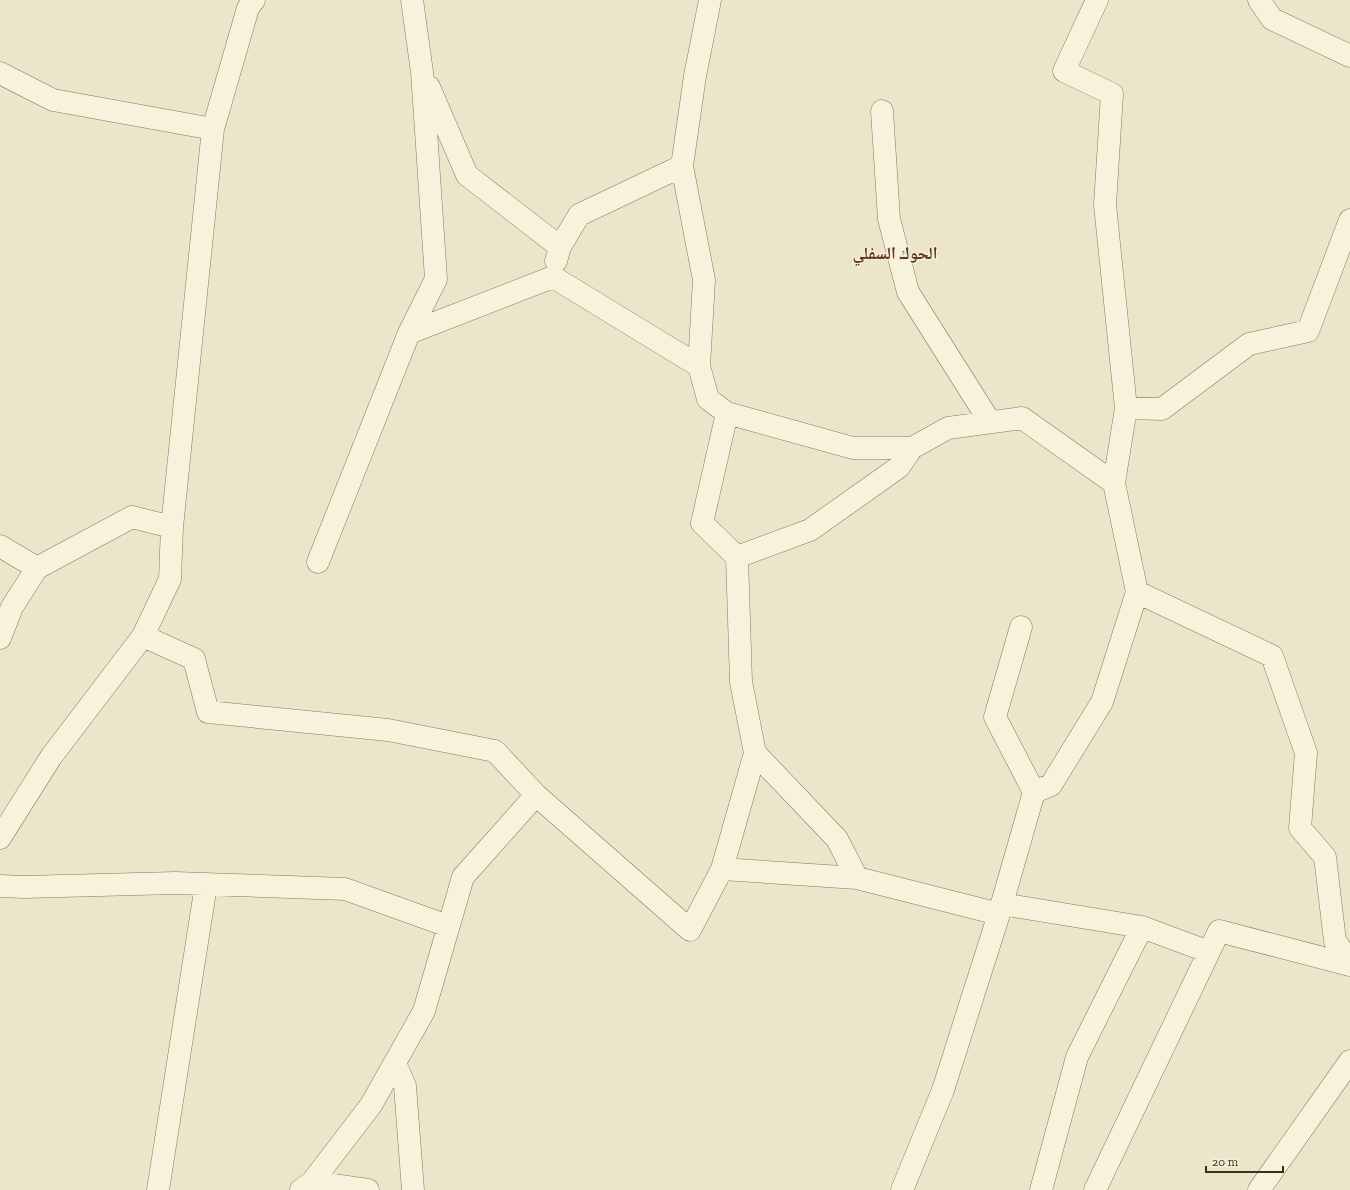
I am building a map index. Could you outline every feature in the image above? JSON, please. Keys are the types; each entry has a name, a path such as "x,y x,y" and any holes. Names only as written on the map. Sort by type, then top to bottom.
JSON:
{"street":[{"path":"0,838 52,757 143,636 170,579 172,527 213,129 248,8 254,0"},
{"path":"318,562 409,333 436,279 422,72 412,0"},
{"path":"710,0 695,76 682,166 704,280 699,366 708,399 727,413 853,448 912,448"},
{"path":"1034,792 1051,784 1102,702 1137,592 1114,483 1126,408 1105,205 1112,94 1064,71 1097,0"},
{"path":"1259,0 1272,19 1350,56"},
{"path":"422,72 467,175 560,247"},
{"path":"0,73 53,100 213,129"},
{"path":"882,111 889,218 908,292 990,422"},
{"path":"553,277 560,247 580,215 682,166"},
{"path":"1126,408 1162,409 1249,344 1308,331 1350,220"},
{"path":"409,333 553,277"},
{"path":"553,277 699,366"},
{"path":"143,636 194,659 208,712 388,730 495,751 536,795 690,930 722,869 755,753 741,682 737,557 702,523 727,413"},
{"path":"737,557 810,530 899,467 912,448 948,428 1022,418 1114,483"},
{"path":"0,638 12,607 36,568 132,517 172,527"},
{"path":"0,546 36,568"},
{"path":"1137,592 1272,656 1306,753 1300,828 1325,857 1335,941 1350,962"},
{"path":"902,1190 943,1090 1000,909 1034,792 995,717 1021,627"},
{"path":"755,753 837,839 857,878"},
{"path":"307,1186 371,1105 424,1010 463,877 536,795"},
{"path":"722,869 857,878 1000,909 1142,927 1209,952"},
{"path":"0,886 24,887 175,883 345,889 448,926"},
{"path":"158,1190 206,884"},
{"path":"1041,1190 1077,1057 1142,927"},
{"path":"1095,1190 1219,931 1350,965"},
{"path":"1259,1190 1350,1061"},
{"path":"395,1063 406,1086 413,1190"},
{"path":"307,1186 368,1190"}],"district":[{"name":"الحوك السفلي","path":"895,253"}]}
